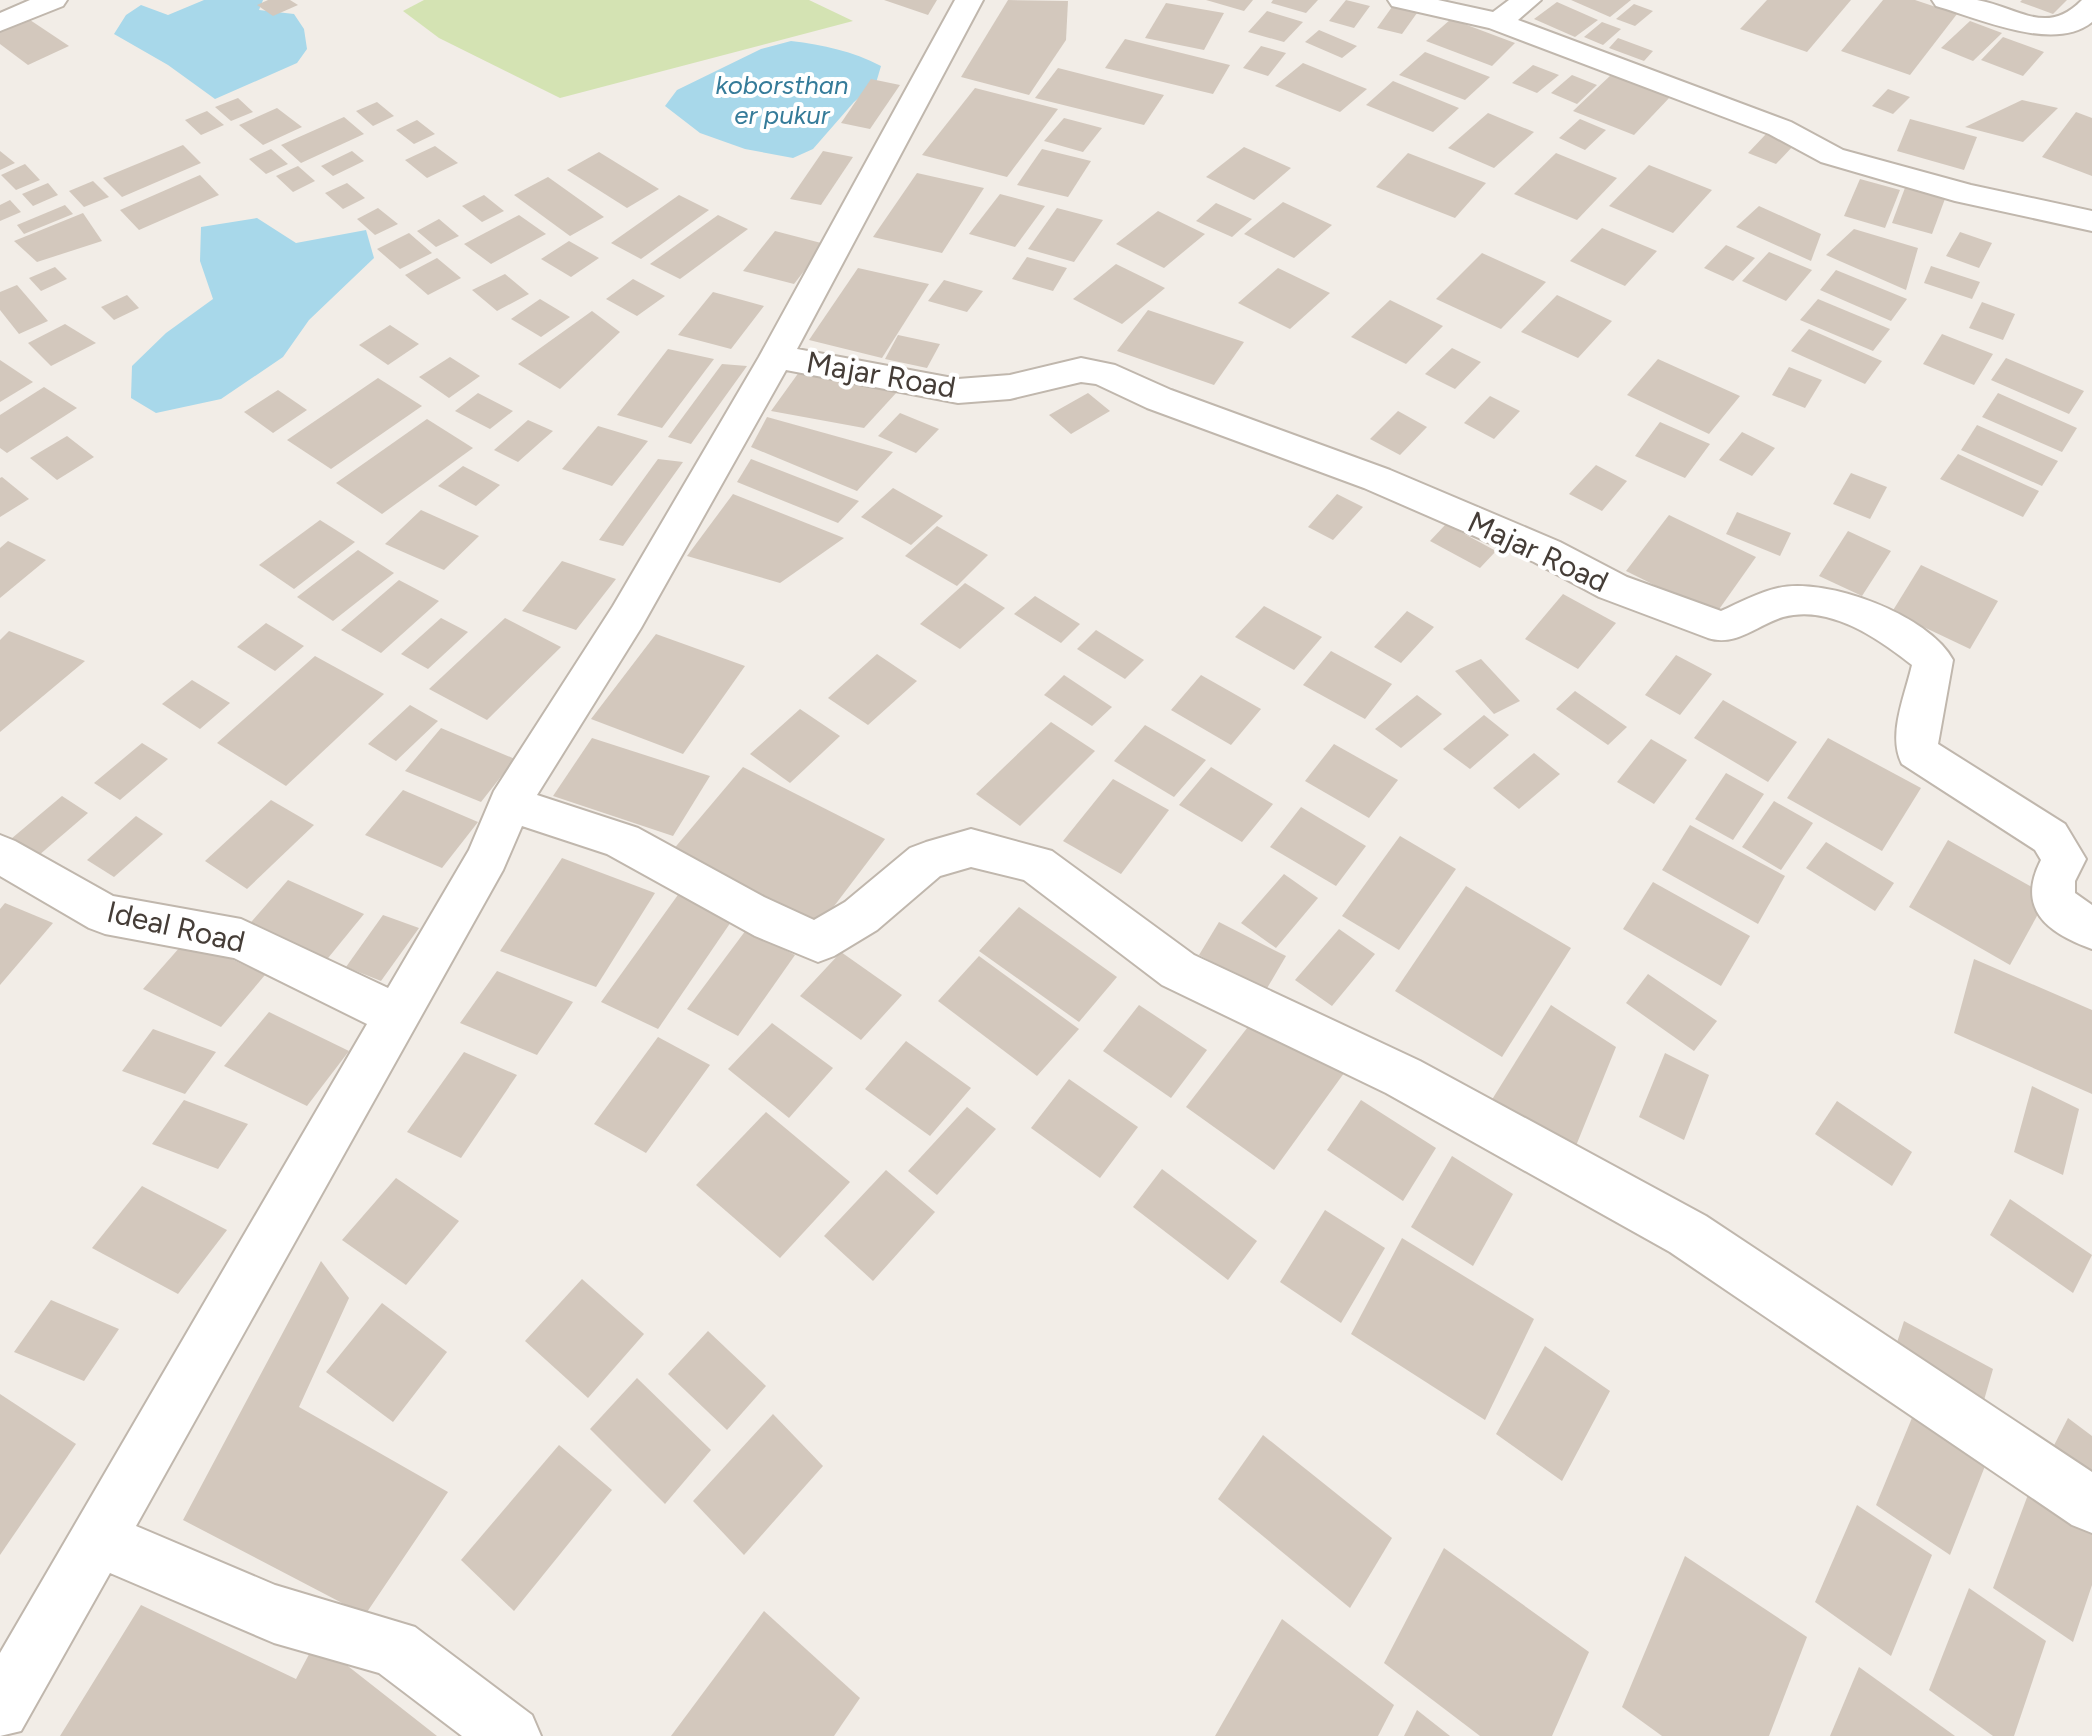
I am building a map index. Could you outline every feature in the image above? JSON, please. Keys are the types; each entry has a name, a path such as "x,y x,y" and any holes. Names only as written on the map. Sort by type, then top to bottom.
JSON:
{"street":[{"path":"0,23 53,0"},
{"path":"0,1710 488,857 509,804 627,617 776,357 969,0"},
{"path":"1402,0 1498,22 1780,128 1832,156 1966,194 2092,221"},
{"path":"1498,22 1527,0"},
{"path":"1946,0 2043,26 2065,26 2078,20 2092,6"},
{"name":"Majar Road","path":"776,357 958,391 1010,387 1081,370 1103,373 1159,399 1377,479 1547,552 1613,587 1674,612 1722,627 1780,602 1816,600 1889,625 1933,660 1917,731 1917,752 2050,837 2064,859 2053,881 2053,900 2063,911 2092,929"},
{"path":"509,804 636,847 721,898 789,933 818,942 861,916 926,861 971,848 1036,864 1178,970 1403,1077 1688,1234 2092,1505"},
{"name":"Ideal Road","path":"0,854 105,914 241,939 397,1016"},
{"path":"96,1538 274,1614 394,1648 511,1736"}],"green space":[{"path":"424,0 809,0 853,21 560,98 439,38 403,11"}],"water":[{"path":"204,0 263,0 259,10 294,14 304,29 307,49 297,63 215,99 168,65 114,34 126,15 141,5 168,15"},
{"name":"koborsthan er pukur","path":"791,41 838,49 881,66 876,83 854,102 813,149 793,158 745,149 700,133 665,106 677,90 761,49"},
{"path":"257,218 296,243 366,230 374,258 309,320 283,357 221,399 156,413 131,398 132,366 166,333 213,299 200,261 201,227"}],"building":[{"path":"268,0 290,0 298,5 273,16 257,5"},
{"path":"884,0 937,0 928,15"},
{"path":"1008,0 1068,1 1066,40 1029,95 961,77"},
{"path":"1206,0 1253,0 1244,11"},
{"path":"1273,0 1318,0 1306,13 1271,3"},
{"path":"1346,0 1370,6 1354,28 1329,21"},
{"path":"1571,0 1631,0 1610,17"},
{"path":"1767,0 1851,0 1807,52 1740,29"},
{"path":"1883,0 1915,0 1957,14 1910,75 1841,51"},
{"path":"2067,0 2053,14 2020,2"},
{"path":"1557,2 1598,20 1575,37 1534,19"},
{"path":"1166,3 1224,13 1204,50 1145,38"},
{"path":"1634,4 1653,11 1635,26 1616,19"},
{"path":"1392,7 1417,13 1402,34 1377,28"},
{"path":"1267,11 1303,22 1284,42 1248,32"},
{"path":"27,18 69,46 28,65 0,44 0,27"},
{"path":"1451,19 1515,43 1492,66 1426,41"},
{"path":"1970,21 2002,33 1973,61 1941,48"},
{"path":"1602,22 1621,29 1603,45 1584,37"},
{"path":"1319,30 1357,46 1342,58 1305,42"},
{"path":"2003,37 2044,52 2023,76 1981,60"},
{"path":"1618,38 1653,51 1644,61 1609,48"},
{"path":"1125,39 1230,65 1213,94 1105,68"},
{"path":"1261,46 1286,53 1268,76 1243,68"},
{"path":"1425,52 1490,77 1465,100 1399,75"},
{"path":"1303,63 1367,89 1340,112 1275,86"},
{"path":"1533,65 1559,75 1537,93 1512,83"},
{"path":"1058,68 1164,95 1144,125 1035,98"},
{"path":"1612,74 1671,96 1634,135 1573,111"},
{"path":"1572,75 1597,85 1577,104 1551,93"},
{"path":"871,79 900,85 870,129 841,123"},
{"path":"1393,81 1459,108 1433,132 1366,105"},
{"path":"975,88 1058,109 1007,177 922,155"},
{"path":"1888,89 1910,97 1893,114 1872,106"},
{"path":"238,98 253,112 231,121 215,107"},
{"path":"2022,100 2058,108 2023,142 1965,127"},
{"path":"377,102 394,116 373,126 356,111"},
{"path":"277,108 302,127 263,145 239,125"},
{"path":"207,111 224,125 201,135 185,120"},
{"path":"2076,112 2092,118 2092,176 2042,157"},
{"path":"1488,113 1534,132 1494,168 1448,148"},
{"path":"344,117 364,134 301,163 281,145"},
{"path":"1064,118 1102,128 1083,152 1044,141"},
{"path":"1580,119 1606,130 1585,150 1559,138"},
{"path":"1910,119 1977,137 1964,170 1897,151"},
{"path":"417,120 435,134 414,144 396,130"},
{"path":"1767,133 1795,144 1776,164 1748,153"},
{"path":"183,145 201,163 122,197 103,178"},
{"path":"435,146 458,163 427,178 405,160"},
{"path":"1244,147 1291,168 1254,200 1206,177"},
{"path":"271,149 288,164 266,174 249,159"},
{"path":"1042,149 1091,161 1068,197 1017,185"},
{"path":"0,151 15,163 0,170"},
{"path":"352,151 364,161 333,176 321,166"},
{"path":"823,151 853,157 821,205 790,199"},
{"path":"599,152 659,189 627,208 567,170"},
{"path":"1408,153 1486,183 1455,218 1376,187"},
{"path":"1556,153 1617,178 1577,220 1514,194"},
{"path":"25,164 40,180 16,190 1,175"},
{"path":"1649,165 1712,190 1673,233 1609,206"},
{"path":"298,166 315,181 293,192 276,176"},
{"path":"917,173 984,188 942,253 873,237"},
{"path":"200,175 219,195 139,230 120,210"},
{"path":"548,177 604,217 570,236 514,195"},
{"path":"1860,179 1900,190 1885,228 1844,216"},
{"path":"93,181 109,197 84,207 69,191"},
{"path":"48,183 58,195 33,206 22,194"},
{"path":"347,183 365,198 343,209 325,193"},
{"path":"1906,185 1946,196 1932,234 1892,223"},
{"path":"1000,194 1045,206 1015,247 969,234"},
{"path":"484,195 504,211 482,222 462,206"},
{"path":"679,195 709,210 641,259 611,243"},
{"path":"10,200 21,212 0,221 0,205"},
{"path":"1283,202 1332,225 1294,258 1244,234"},
{"path":"1216,203 1252,219 1232,237 1196,221"},
{"path":"65,205 73,214 24,234 17,225"},
{"path":"1759,206 1821,234 1811,261 1736,227"},
{"path":"378,208 398,224 375,235 357,219"},
{"path":"1057,208 1103,220 1074,262 1028,249"},
{"path":"1158,211 1205,234 1164,268 1116,244"},
{"path":"83,213 102,241 37,262 14,241"},
{"path":"519,215 546,234 491,264 464,244"},
{"path":"718,215 748,229 680,279 650,264"},
{"path":"439,219 459,236 436,247 417,231"},
{"path":"1602,228 1657,251 1625,286 1570,261"},
{"path":"1854,229 1918,248 1906,290 1826,255"},
{"path":"775,231 825,244 794,284 743,271"},
{"path":"1960,232 1992,243 1979,268 1946,256"},
{"path":"409,233 432,253 400,269 377,249"},
{"path":"569,241 599,258 571,277 541,259"},
{"path":"1726,245 1755,258 1733,281 1704,268"},
{"path":"1769,252 1812,270 1786,301 1742,281"},
{"path":"1482,253 1546,282 1501,329 1436,299"},
{"path":"1027,257 1067,268 1053,291 1012,279"},
{"path":"437,258 461,278 428,295 405,275"},
{"path":"1116,264 1165,288 1122,324 1073,299"},
{"path":"1931,266 1980,282 1972,299 1924,283"},
{"path":"55,267 67,279 41,291 29,278"},
{"path":"858,268 929,284 882,358 809,340"},
{"path":"1278,268 1330,293 1290,329 1238,303"},
{"path":"1836,270 1907,299 1891,321 1820,290"},
{"path":"505,274 529,294 497,311 472,290"},
{"path":"633,279 665,296 637,316 606,299"},
{"path":"944,280 983,291 967,312 928,301"},
{"path":"17,285 48,321 19,334 0,310 0,292"},
{"path":"713,292 764,306 731,349 678,335"},
{"path":"127,295 139,308 114,320 101,307"},
{"path":"1557,295 1612,321 1578,358 1521,332"},
{"path":"540,299 570,317 541,337 511,319"},
{"path":"1818,299 1890,329 1873,351 1800,320"},
{"path":"1390,300 1443,326 1406,364 1351,337"},
{"path":"1982,302 2015,314 2003,340 1969,328"},
{"path":"1148,310 1244,342 1214,385 1117,351"},
{"path":"592,311 620,332 560,389 518,364"},
{"path":"65,324 96,343 51,366 28,343"},
{"path":"390,325 419,344 388,365 359,345"},
{"path":"1809,329 1882,361 1865,384 1791,351"},
{"path":"1942,334 1993,354 1974,385 1923,364"},
{"path":"898,335 940,344 927,368 885,359"},
{"path":"1452,348 1481,362 1455,389 1425,374"},
{"path":"668,349 714,359 662,428 617,415"},
{"path":"450,357 480,376 449,398 419,377"},
{"path":"2006,358 2084,391 2069,414 1991,380"},
{"path":"1658,359 1740,396 1709,434 1627,395"},
{"path":"0,360 33,382 0,402"},
{"path":"722,364 747,366 691,444 668,437"},
{"path":"1789,367 1822,380 1805,408 1772,395"},
{"path":"802,368 897,392 864,428 771,411"},
{"path":"378,378 422,406 331,469 287,440"},
{"path":"44,387 77,408 7,453 0,448 0,415"},
{"path":"278,390 307,410 273,433 244,412"},
{"path":"478,393 513,411 490,429 455,411"},
{"path":"1088,393 1110,411 1071,434 1049,415"},
{"path":"1998,393 2077,428 2062,452 1982,417"},
{"path":"1490,396 1520,411 1494,439 1464,423"},
{"path":"1398,411 1427,427 1400,455 1370,439"},
{"path":"900,413 939,429 916,453 878,436"},
{"path":"767,417 893,452 857,491 751,447"},
{"path":"427,419 473,448 382,514 336,483"},
{"path":"528,420 553,431 518,462 494,450"},
{"path":"1660,422 1710,444 1685,478 1635,456"},
{"path":"1977,425 2058,461 2042,486 1961,450"},
{"path":"598,426 648,441 612,486 562,469"},
{"path":"1742,432 1775,448 1752,476 1719,460"},
{"path":"67,436 94,457 57,480 30,458"},
{"path":"1958,454 2039,491 2023,517 1940,479"},
{"path":"658,459 683,462 623,546 599,540"},
{"path":"751,459 859,501 838,523 737,482"},
{"path":"1596,465 1627,481 1602,511 1569,494"},
{"path":"463,466 500,485 476,506 438,486"},
{"path":"1851,473 1887,487 1870,519 1833,504"},
{"path":"0,478 29,499 0,517"},
{"path":"893,488 943,516 911,545 861,517"},
{"path":"733,494 844,538 780,583 687,556"},
{"path":"1337,494 1363,507 1333,540 1308,527"},
{"path":"421,510 479,536 444,570 385,544"},
{"path":"1737,512 1791,533 1780,556 1726,534"},
{"path":"1669,515 1756,557 1715,615 1626,571"},
{"path":"320,520 355,542 294,589 259,565"},
{"path":"1446,524 1496,551 1480,568 1430,541"},
{"path":"937,526 988,555 957,586 905,556"},
{"path":"1848,531 1891,551 1862,596 1819,576"},
{"path":"8,541 46,560 0,598 0,548"},
{"path":"358,550 394,573 333,621 297,597"},
{"path":"562,561 616,579 576,630 522,611"},
{"path":"1921,565 1998,601 1970,649 1892,612"},
{"path":"399,580 439,601 381,653 341,630"},
{"path":"965,583 1005,608 960,649 920,624"},
{"path":"1563,594 1616,623 1578,669 1525,639"},
{"path":"1035,596 1080,624 1061,643 1014,614"},
{"path":"1264,606 1322,637 1294,670 1235,637"},
{"path":"1407,611 1434,627 1401,663 1374,647"},
{"path":"441,618 468,632 428,669 401,654"},
{"path":"505,618 561,647 487,720 429,689"},
{"path":"266,623 304,646 275,671 237,647"},
{"path":"1096,630 1144,660 1125,679 1077,649"},
{"path":"9,631 85,661 0,732 0,640"},
{"path":"656,634 745,666 683,754 591,719"},
{"path":"1331,651 1392,684 1365,719 1303,685"},
{"path":"877,654 917,681 868,725 828,698"},
{"path":"1676,655 1712,674 1680,715 1645,695"},
{"path":"315,656 384,694 286,786 217,743"},
{"path":"1481,659 1520,701 1494,714 1455,671"},
{"path":"1064,675 1112,707 1092,726 1044,695"},
{"path":"1201,675 1261,709 1231,745 1171,710"},
{"path":"192,680 230,703 200,729 162,704"},
{"path":"1575,691 1627,727 1608,745 1556,709"},
{"path":"1417,695 1442,714 1401,748 1375,729"},
{"path":"1723,700 1797,742 1768,782 1694,738"},
{"path":"410,705 438,721 396,761 368,744"},
{"path":"800,709 840,736 790,783 750,754"},
{"path":"1484,715 1509,735 1470,769 1443,749"},
{"path":"1051,722 1095,751 1020,826 976,794"},
{"path":"1145,725 1206,760 1174,797 1114,761"},
{"path":"441,728 515,759 481,802 405,771"},
{"path":"592,738 710,776 673,836 553,796"},
{"path":"1828,738 1921,788 1882,851 1787,798"},
{"path":"1651,739 1687,760 1654,804 1617,782"},
{"path":"142,743 168,759 120,800 94,783"},
{"path":"1334,744 1398,780 1369,818 1305,781"},
{"path":"1534,753 1560,774 1519,809 1493,788"},
{"path":"743,767 885,839 816,930 672,851"},
{"path":"1211,767 1273,804 1242,842 1179,805"},
{"path":"1726,773 1764,794 1733,840 1695,819"},
{"path":"1113,779 1169,810 1121,874 1063,841"},
{"path":"403,790 478,822 442,868 365,835"},
{"path":"62,796 88,813 38,856 11,839"},
{"path":"271,800 314,825 247,889 205,861"},
{"path":"1774,801 1813,823 1781,870 1742,847"},
{"path":"1301,807 1366,846 1336,886 1270,847"},
{"path":"136,816 163,834 114,877 87,860"},
{"path":"1690,825 1785,876 1758,924 1662,870"},
{"path":"1400,836 1456,869 1399,950 1342,916"},
{"path":"1948,840 2048,896 2010,965 1909,907"},
{"path":"1826,842 1894,883 1875,911 1806,868"},
{"path":"562,858 655,893 596,987 500,951"},
{"path":"1284,874 1318,898 1276,948 1241,923"},
{"path":"288,880 364,914 324,963 246,928"},
{"path":"1653,882 1750,936 1721,986 1623,929"},
{"path":"1466,886 1571,948 1502,1057 1395,991"},
{"path":"680,892 735,916 658,1029 601,1002"},
{"path":"5,903 53,923 0,985 0,909"},
{"path":"1019,907 1117,977 1079,1022 979,951"},
{"path":"383,915 419,928 381,981 346,967"},
{"path":"1219,922 1286,956 1266,990 1199,955"},
{"path":"1339,929 1375,954 1332,1006 1295,980"},
{"path":"746,930 795,955 738,1036 687,1009"},
{"path":"188,938 265,975 221,1027 143,989"},
{"path":"841,952 902,995 861,1040 800,996"},
{"path":"979,956 1079,1029 1037,1076 938,1001"},
{"path":"1974,959 2092,1010 2092,1094 1954,1033"},
{"path":"497,971 573,1002 537,1055 460,1023"},
{"path":"1648,974 1717,1021 1694,1051 1626,1003"},
{"path":"1139,1005 1207,1050 1171,1098 1103,1051"},
{"path":"1551,1005 1616,1047 1569,1163 1483,1114"},
{"path":"1261,1010 1347,1069 1274,1170 1186,1107"},
{"path":"269,1012 349,1051 307,1106 224,1066"},
{"path":"772,1023 833,1068 789,1118 728,1069"},
{"path":"153,1029 216,1052 185,1094 122,1071"},
{"path":"658,1037 710,1065 646,1153 594,1124"},
{"path":"906,1041 971,1088 930,1136 865,1089"},
{"path":"464,1052 517,1075 461,1158 407,1132"},
{"path":"1665,1053 1709,1075 1684,1140 1639,1117"},
{"path":"1069,1079 1138,1127 1100,1178 1031,1128"},
{"path":"2032,1086 2079,1109 2063,1175 2014,1152"},
{"path":"184,1100 248,1124 218,1169 152,1144"},
{"path":"1361,1100 1436,1148 1403,1201 1327,1150"},
{"path":"1837,1101 1912,1152 1892,1186 1815,1134"},
{"path":"967,1107 996,1129 937,1195 908,1171"},
{"path":"766,1112 850,1182 780,1258 696,1185"},
{"path":"1452,1156 1513,1194 1473,1266 1411,1227"},
{"path":"1162,1169 1257,1241 1228,1280 1133,1207"},
{"path":"886,1170 935,1212 873,1281 824,1236"},
{"path":"396,1178 459,1221 406,1285 342,1240"},
{"path":"142,1186 227,1230 178,1294 92,1248"},
{"path":"2010,1199 2092,1255 2073,1293 1990,1235"},
{"path":"1325,1210 1385,1248 1341,1323 1280,1282"},
{"path":"1402,1238 1534,1319 1485,1420 1351,1334"},
{"path":"321,1261 349,1298 299,1407 448,1492 365,1615 183,1520"},
{"path":"582,1279 644,1334 588,1398 525,1341"},
{"path":"51,1300 119,1329 84,1381 14,1352"},
{"path":"382,1303 447,1352 393,1422 326,1372"},
{"path":"1904,1321 1993,1369 1980,1414 1890,1364"},
{"path":"708,1331 766,1386 727,1430 668,1374"},
{"path":"1545,1346 1610,1391 1562,1481 1496,1434"},
{"path":"637,1378 711,1450 665,1504 590,1429"},
{"path":"0,1394 76,1444 0,1555"},
{"path":"1914,1413 1987,1461 1950,1555 1876,1505"},
{"path":"773,1414 823,1466 744,1555 693,1501"},
{"path":"2068,1418 2092,1436 2092,1492 2047,1459"},
{"path":"1263,1435 1392,1538 1350,1608 1218,1499"},
{"path":"559,1445 612,1490 514,1611 461,1560"},
{"path":"2029,1492 2092,1533 2092,1585 2073,1642 1993,1588"},
{"path":"1857,1505 1932,1555 1891,1656 1815,1602"},
{"path":"1444,1548 1589,1652 1552,1736 1480,1736 1384,1663"},
{"path":"1685,1556 1807,1637 1769,1736 1662,1736 1622,1707"},
{"path":"1969,1588 2046,1641 2014,1736 1993,1736 1929,1690"},
{"path":"141,1605 296,1679 316,1641 437,1736 60,1736"},
{"path":"764,1611 860,1698 834,1736 671,1736"},
{"path":"1282,1619 1394,1705 1378,1736 1215,1736"},
{"path":"1859,1667 1955,1736 1830,1736"},
{"path":"1417,1710 1450,1736 1404,1736"}]}
